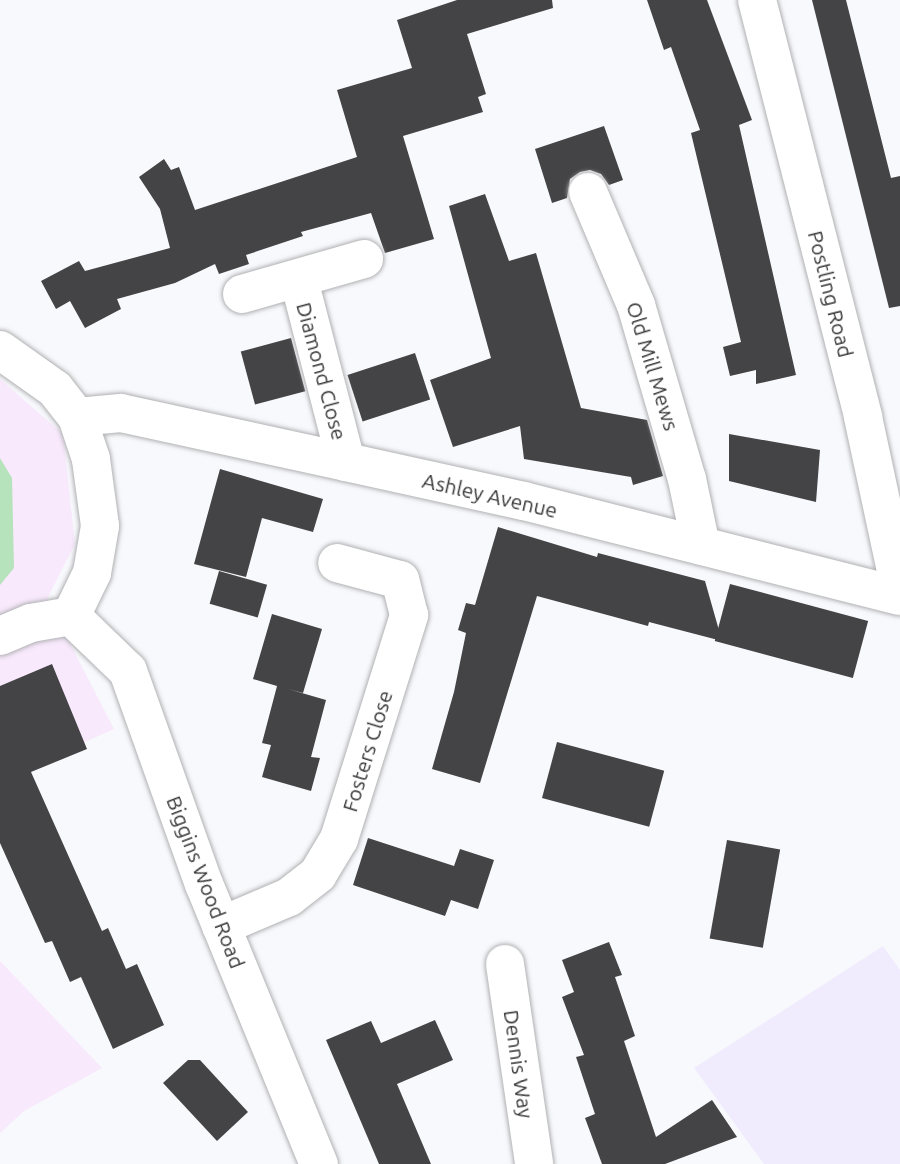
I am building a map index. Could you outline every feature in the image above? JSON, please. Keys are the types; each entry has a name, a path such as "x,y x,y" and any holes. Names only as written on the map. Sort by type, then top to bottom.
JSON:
{"street":[{"name":"Postling Road","path":"757,0 863,417 900,590"},
{"name":"Old Mill Mews","path":"588,192 640,318 687,479 701,546"},
{"name":"Diamond Close","path":"242,294 364,259"},
{"name":"Diamond Close","path":"299,279 346,462"},
{"path":"0,350 55,389 77,417 91,459 100,526 92,573 71,616 31,623 0,636"},
{"name":"Ashley Avenue","path":"77,417 121,413 524,501 900,596"},
{"name":"Fosters Close","path":"221,926 289,897 318,874 339,839 409,615 400,580 337,563"},
{"name":"Biggins Wood Road","path":"71,616 128,671 310,1160"},
{"name":"Dennis Way","path":"505,964 534,1164"}],"shaded area":[{"path":"0,379 63,434 75,544 47,599 114,729 0,780"},
{"path":"883,946 900,970 900,1164 764,1164 694,1068"},
{"path":"0,961 102,1068 24,1111 0,1133"}],"green space":[{"path":"0,458 12,478 14,568 0,585"}],"building":[{"path":"457,0 552,0 553,8 467,34 486,94 478,97 483,112 403,136 434,239 385,253 371,213 301,232 303,236 246,255 249,264 219,274 215,264 175,283 117,299 121,309 85,328 70,301 56,309 41,281 79,261 85,271 170,248 160,209 139,177 164,159 171,170 179,167 195,210 357,157 337,90 412,68 397,20"},
{"path":"647,0 707,0 752,120 739,125 796,375 756,384 756,370 730,376 723,347 741,342 691,133 700,130 671,47 664,50"},
{"path":"812,0 846,0 891,178 900,176 900,306 889,308"},
{"path":"604,126 623,180 609,185 601,174 590,170 580,172 570,179 567,198 552,203 535,149"},
{"path":"485,194 509,261 536,253 581,408 647,420 663,476 633,485 631,477 524,459 520,426 453,447 430,380 491,358 449,206"},
{"path":"291,338 305,391 255,405 241,351"},
{"path":"415,353 430,400 363,422 347,375"},
{"path":"729,434 820,450 816,502 729,481"},
{"path":"220,469 323,499 313,532 262,518 246,577 194,564"},
{"path":"498,527 597,557 598,553 705,581 722,641 649,622 648,626 537,596 480,783 432,769 454,692 466,633 458,630 466,603 475,605"},
{"path":"219,571 267,585 258,617 210,604"},
{"path":"730,584 868,621 853,678 715,641"},
{"path":"272,614 322,629 303,693 288,689 326,700 311,757 320,758 311,791 262,777 271,745 262,743 277,686 253,679"},
{"path":"52,664 87,749 31,772 102,931 108,928 126,969 137,964 164,1025 113,1049 81,977 70,982 52,941 45,943 0,843 0,686"},
{"path":"557,742 664,771 649,827 542,798"},
{"path":"368,838 454,866 460,849 494,860 478,909 451,900 445,916 353,885"},
{"path":"727,840 780,849 763,948 710,938"},
{"path":"609,942 622,975 615,977 635,1036 624,1041 656,1137 712,1100 737,1137 665,1164 602,1164 585,1118 595,1114 576,1057 584,1055 562,997 574,992 562,960"},
{"path":"435,1020 453,1060 397,1084 431,1164 379,1164 326,1040 371,1021 381,1043"},
{"path":"188,1060 200,1060 248,1112 217,1141 163,1083"}]}
